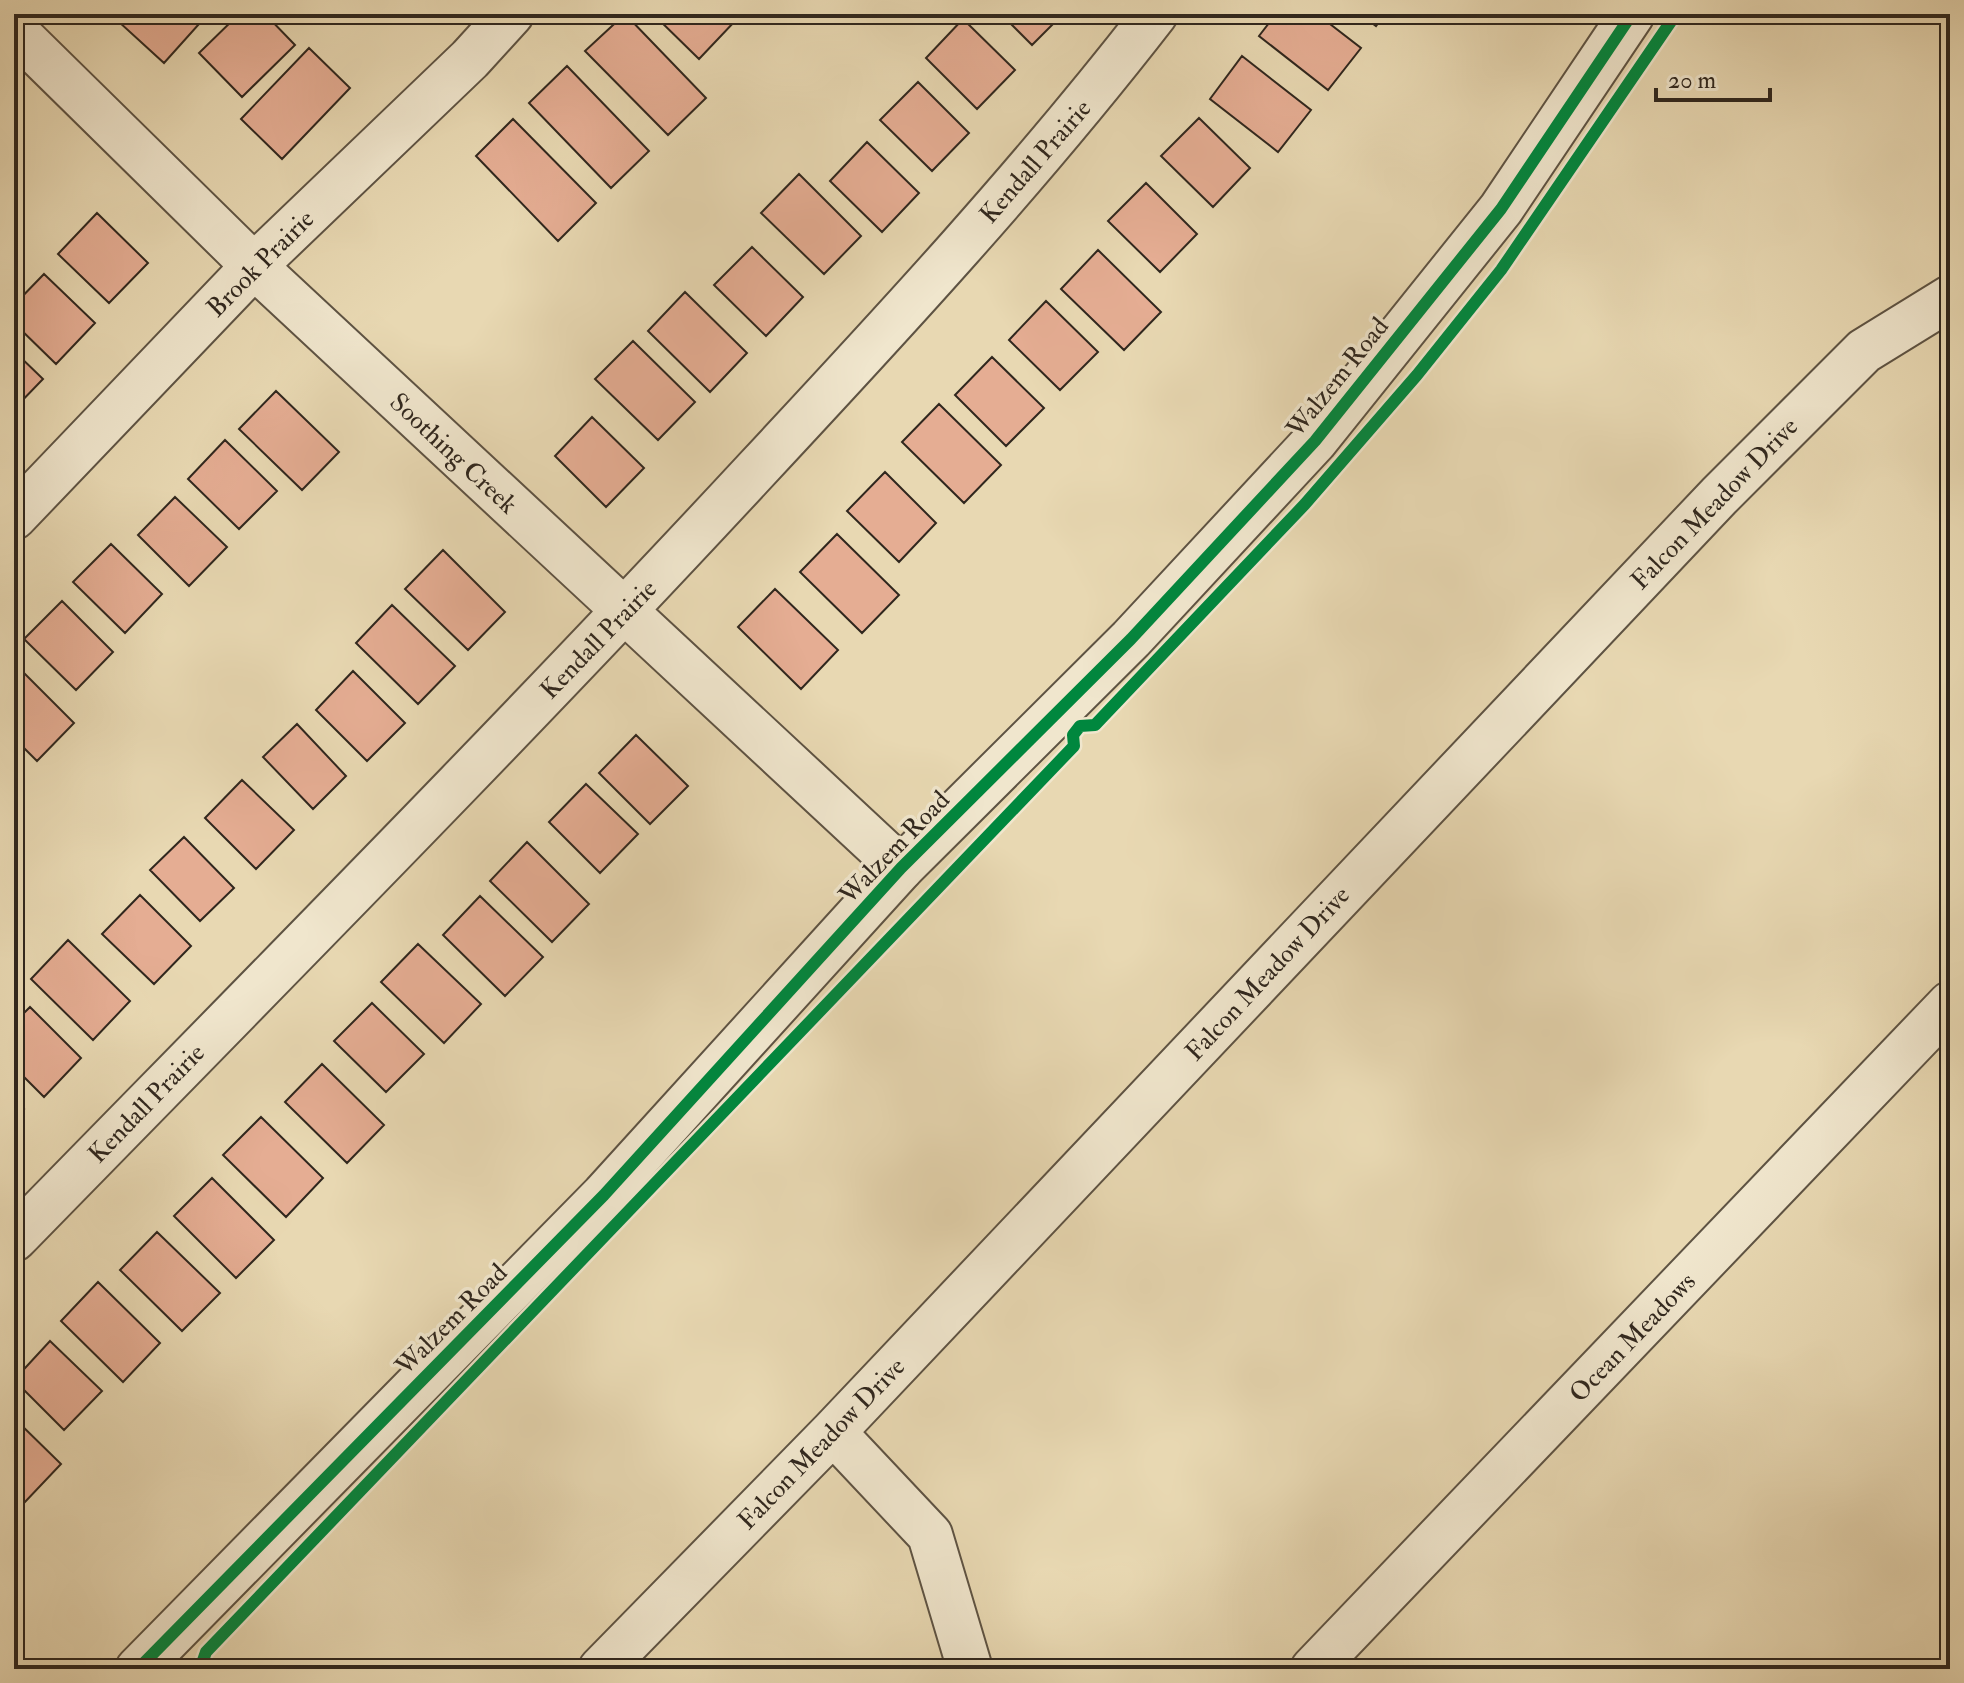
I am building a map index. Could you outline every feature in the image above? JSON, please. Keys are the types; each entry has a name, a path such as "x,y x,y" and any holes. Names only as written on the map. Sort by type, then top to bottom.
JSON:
{"street":[{"name":"Brook Prairie","path":"14,517 254,266 470,59 511,14"},
{"name":"Kendall Prairie","path":"14,1239 624,613 896,319 1077,114 1155,14"},
{"name":"Walzem Road","path":"138,1669 604,1195 901,868 1131,639 1315,441 1501,209 1632,14"},
{"name":"Soothing Creek","path":"14,30 254,266 901,868"},
{"name":"Falcon Meadow Drive","path":"601,1669 833,1432 1730,484 1864,351 1950,298"},
{"name":"Ocean Meadows","path":"1313,1669 1950,1004"},
{"path":"833,1432 930,1535 970,1669"}],"building":[{"path":"126,14 208,14 164,63 119,22"},
{"path":"239,14 265,14 295,45 242,97 199,53"},
{"path":"625,14 706,98 668,135 585,51"},
{"path":"653,14 730,14 736,20 699,59"},
{"path":"1001,14 1063,14 1032,45"},
{"path":"1276,14 1317,14 1361,48 1328,90 1259,36"},
{"path":"1360,14 1385,14 1376,26"},
{"path":"963,19 1015,70 977,109 926,58"},
{"path":"309,48 350,88 282,159 241,119"},
{"path":"1242,56 1311,110 1278,152 1210,99"},
{"path":"567,66 649,151 611,188 529,103"},
{"path":"918,82 969,133 932,171 880,120"},
{"path":"1199,118 1250,168 1213,207 1161,156"},
{"path":"513,119 596,203 558,241 476,156"},
{"path":"867,142 919,193 882,232 830,181"},
{"path":"799,174 861,236 824,274 761,213"},
{"path":"1146,183 1197,234 1160,272 1108,221"},
{"path":"97,213 148,263 109,303 58,254"},
{"path":"752,247 803,297 766,336 714,285"},
{"path":"1098,250 1161,312 1124,350 1061,289"},
{"path":"44,274 95,323 56,364 14,323 14,305"},
{"path":"685,292 747,353 710,392 648,331"},
{"path":"1046,301 1098,352 1060,390 1009,340"},
{"path":"633,341 695,402 658,440 595,379"},
{"path":"14,351 43,379 14,409"},
{"path":"992,357 1044,408 1006,446 955,395"},
{"path":"276,391 339,452 302,490 239,429"},
{"path":"939,404 1001,465 964,503 902,442"},
{"path":"592,417 644,468 606,507 555,456"},
{"path":"225,440 277,491 239,529 188,479"},
{"path":"885,472 936,523 899,562 847,511"},
{"path":"175,497 227,547 189,586 138,535"},
{"path":"837,534 899,595 862,633 800,572"},
{"path":"111,544 162,594 125,633 73,582"},
{"path":"443,550 505,612 468,650 405,589"},
{"path":"775,589 838,650 801,689 738,627"},
{"path":"62,601 113,652 76,690 24,639"},
{"path":"392,605 455,666 418,704 356,643"},
{"path":"14,663 74,723 37,761 14,738"},
{"path":"353,671 405,723 367,761 316,710"},
{"path":"297,724 346,776 313,809 263,757"},
{"path":"636,735 688,786 650,824 599,773"},
{"path":"242,780 294,830 256,869 205,818"},
{"path":"586,784 638,834 600,873 549,822"},
{"path":"184,837 234,888 200,921 150,870"},
{"path":"527,842 589,904 552,942 490,881"},
{"path":"140,895 191,946 154,984 102,934"},
{"path":"480,896 543,957 505,996 443,935"},
{"path":"68,940 130,1001 93,1040 31,979"},
{"path":"418,944 481,1004 444,1043 381,982"},
{"path":"372,1003 424,1054 386,1092 334,1041"},
{"path":"30,1007 81,1058 44,1097 14,1067 14,1023"},
{"path":"322,1064 384,1125 347,1163 285,1102"},
{"path":"14,1099 24,1109 14,1120"},
{"path":"261,1117 323,1178 286,1217 223,1155"},
{"path":"212,1178 274,1240 236,1278 174,1216"},
{"path":"157,1232 220,1293 182,1331 120,1270"},
{"path":"98,1282 160,1343 123,1382 61,1321"},
{"path":"50,1341 102,1391 64,1430 14,1380"},
{"path":"14,1418 61,1464 24,1503 14,1492"}],"cycle path":[{"path":"138,1669 604,1195 901,868 1131,639 1315,441 1501,209 1632,14"},
{"path":"200,1669 206,1652 1074,746 1073,735 1080,726 1095,725 1305,504 1417,375 1501,270 1676,14"}]}
